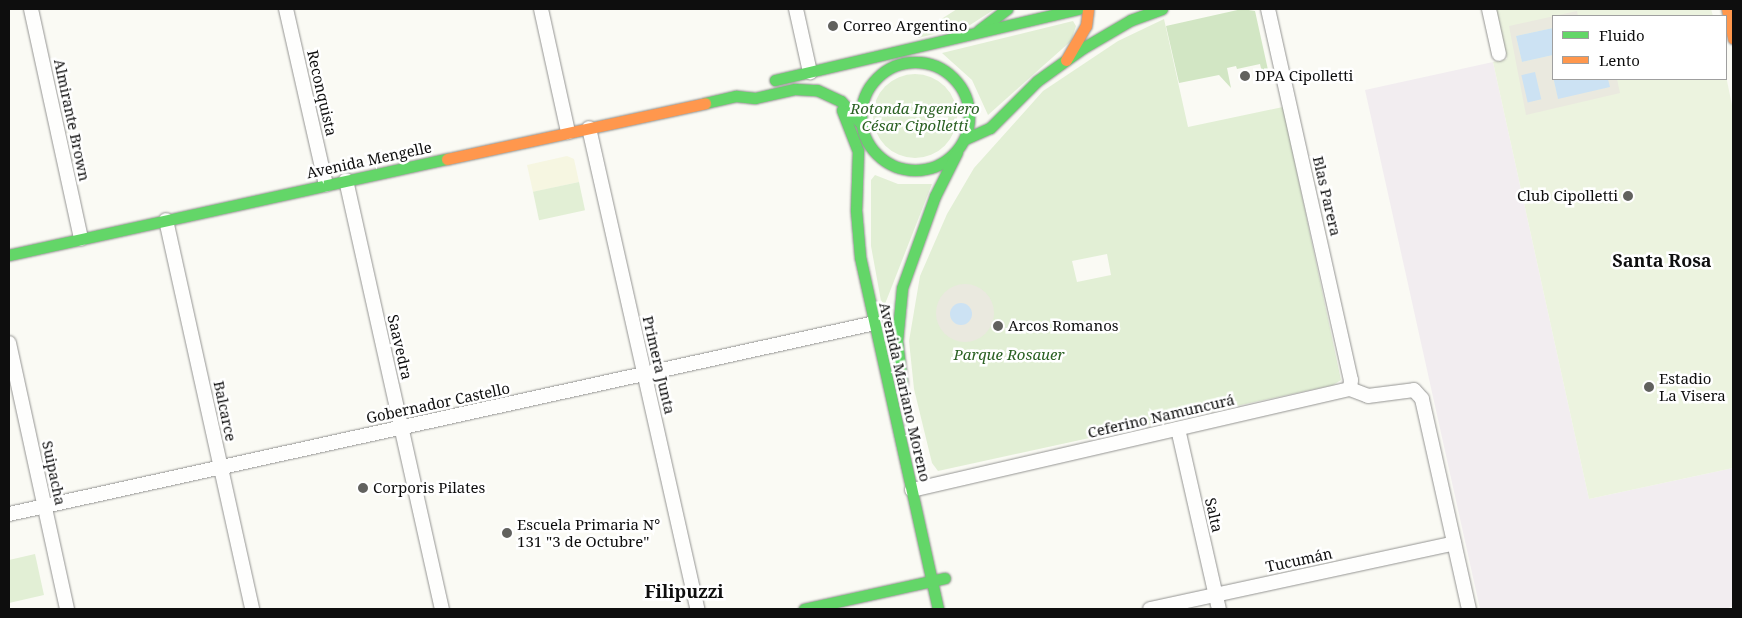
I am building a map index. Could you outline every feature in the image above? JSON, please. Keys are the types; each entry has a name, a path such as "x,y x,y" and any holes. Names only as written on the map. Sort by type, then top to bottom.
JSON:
{"main road":[{"path":"972,34 993,22 1007,9"},
{"name":"Avenida Mengelle","path":"9,255 736,96 760,83 1078,9"},
{"path":"1066,60 1086,26 1088,9"},
{"path":"976,148 995,124 1029,89 1066,60 1122,25 1162,9"},
{"path":"1727,9 1733,38"},
{"path":"904,63 927,63 944,69 962,88 970,113 965,139 957,152 934,167 907,170 882,159 865,137 861,124 863,102 872,82 904,63 948,39"},
{"name":"Avenida Mengelle","path":"852,62 904,63"},
{"name":"Avenida Mengelle","path":"736,96 754,98 803,88 823,92 841,101 861,124"},
{"name":"Avenida Mariano Moreno","path":"823,92 839,106 853,131 858,151 859,179"},
{"path":"965,139 995,124"},
{"name":"Avenida Mariano Moreno","path":"865,137 856,200 859,246 874,323 918,488 931,581 938,609"},
{"name":"Avenida Mariano Moreno","path":"904,393 898,354 898,308 907,270 923,232 935,196 957,152"},
{"name":"Avenida Mariano Moreno","path":"923,232 968,159"},
{"name":"Avenida Mariano Moreno","path":"918,488 922,473"},
{"name":"Avenida Mariano Moreno","path":"918,488 928,501"},
{"path":"804,609 931,581 944,573 948,594"}],"street":[{"name":"Almirante Brown","path":"31,9 81,239"},
{"name":"Reconquista","path":"286,9 326,185"},
{"path":"541,9 568,132"},
{"path":"796,9 810,72"},
{"name":"Blas Parera","path":"1268,9 1351,380 1350,389"},
{"path":"1489,9 1499,54"},
{"name":"Primera Junta","path":"589,128 697,609"},
{"name":"Saavedra","path":"346,180 442,609"},
{"name":"Balcarce","path":"166,220 252,609"},
{"name":"Gobernador Castello","path":"9,514 874,323"},
{"name":"Suipacha","path":"9,343 67,609"},
{"name":"Ceferino Namuncurá","path":"918,488 1350,389 1368,396 1418,392 1422,397 1454,543"},
{"name":"Salta","path":"1178,429 1219,609"},
{"path":"1454,543 1469,609"},
{"name":"Tucumán","path":"1150,609 1454,543"}],"shaded area":[{"path":"1577,11 1578,15 1559,15"},
{"path":"1552,16 1552,28 1516,36 1522,62 1552,55 1552,80 1554,80 1558,98 1609,87 1608,80 1617,80 1620,93 1526,115 1509,26"},
{"path":"1493,62 1589,499 1733,468 1733,606 1726,609 1480,609 1365,90"},
{"path":"959,284 971,284 981,288 990,297 994,319 986,334 971,342 959,342 949,338 940,329 936,319 936,307 940,297 949,288"}],"green space":[{"path":"957,9 995,9 970,25 918,38 917,30 932,25"},
{"path":"1242,9 1255,11 1270,79 1264,81 1260,64 1237,69 1236,66 1227,68 1231,88 1219,75 1179,83 1166,26"},
{"name":"Club Cipolletti","path":"1496,9 1711,9 1713,15 1552,15 1552,80 1727,80 1733,110 1733,468 1589,499 1493,62 1507,59"},
{"name":"Parque Rosauer","path":"1164,19 1188,127 1283,107 1341,380 1333,385 938,471 932,463 914,389 909,341 920,276 947,214 974,168 1043,91 1118,41","holes":["1107,254 1111,275 1077,282 1072,261"]},
{"path":"1073,21 1076,26 1071,41 988,115 972,80 942,53"},
{"name":"Rotonda Ingeniero César Cipolletti","path":"915,74 931,77 945,86 954,100 957,116 954,132 945,146 931,155 915,158 899,155 885,146 876,132 873,116 876,100 885,86 899,77"},
{"path":"567,156 574,159 579,182 533,192 527,165"},
{"path":"875,175 898,184 932,184 885,304 881,301 871,246 871,180"},
{"path":"579,182 585,210 539,220 533,192"},
{"path":"35,554 44,595 9,603 9,560"}],"water":[{"path":"1552,28 1552,55 1522,62 1516,36"},
{"path":"1535,72 1541,99 1528,102 1521,75"},
{"path":"1554,80 1608,80 1610,87 1558,99"},
{"path":"961,303 969,306 972,314 969,322 961,325 953,322 950,314 953,306"}],"traffic: fast":[{"path":"979,30 1007,9"},
{"path":"775,80 1078,9"},
{"path":"965,139 990,128 1037,81 1083,48 1131,20 1162,9"},
{"path":"915,62 936,66 953,78 965,95 969,116 965,137 953,154 936,166 915,170 894,166 877,154 865,137 861,116 865,95 877,78 894,66 915,62"},
{"path":"705,103 736,96 755,98 795,89 817,90 841,101 861,124"},
{"path":"842,110 858,151 856,210 860,257 938,609"},
{"path":"902,384 897,341 902,288 935,196 957,152"},
{"path":"9,255 447,159"},
{"path":"804,609 945,578"}],"traffic: slow":[{"path":"1066,60 1086,26 1088,9"},
{"path":"1727,9 1733,38"},
{"path":"447,159 705,103"}],"place":[{"name":"Correo Argentino","path":"833,26"},
{"name":"DPA Cipolletti","path":"1245,76"},
{"name":"Club Cipolletti","path":"1628,196"},
{"name":"Arcos Romanos","path":"998,326"},
{"name":"Estadio La Visera","path":"1649,387"},
{"name":"Corporis Pilates","path":"363,488"},
{"name":"Escuela Primaria N° 131 \"3 de Octubre\"","path":"507,533"}],"district":[{"name":"Santa Rosa","path":"1662,260"},
{"name":"Filipuzzi","path":"684,591"}]}
